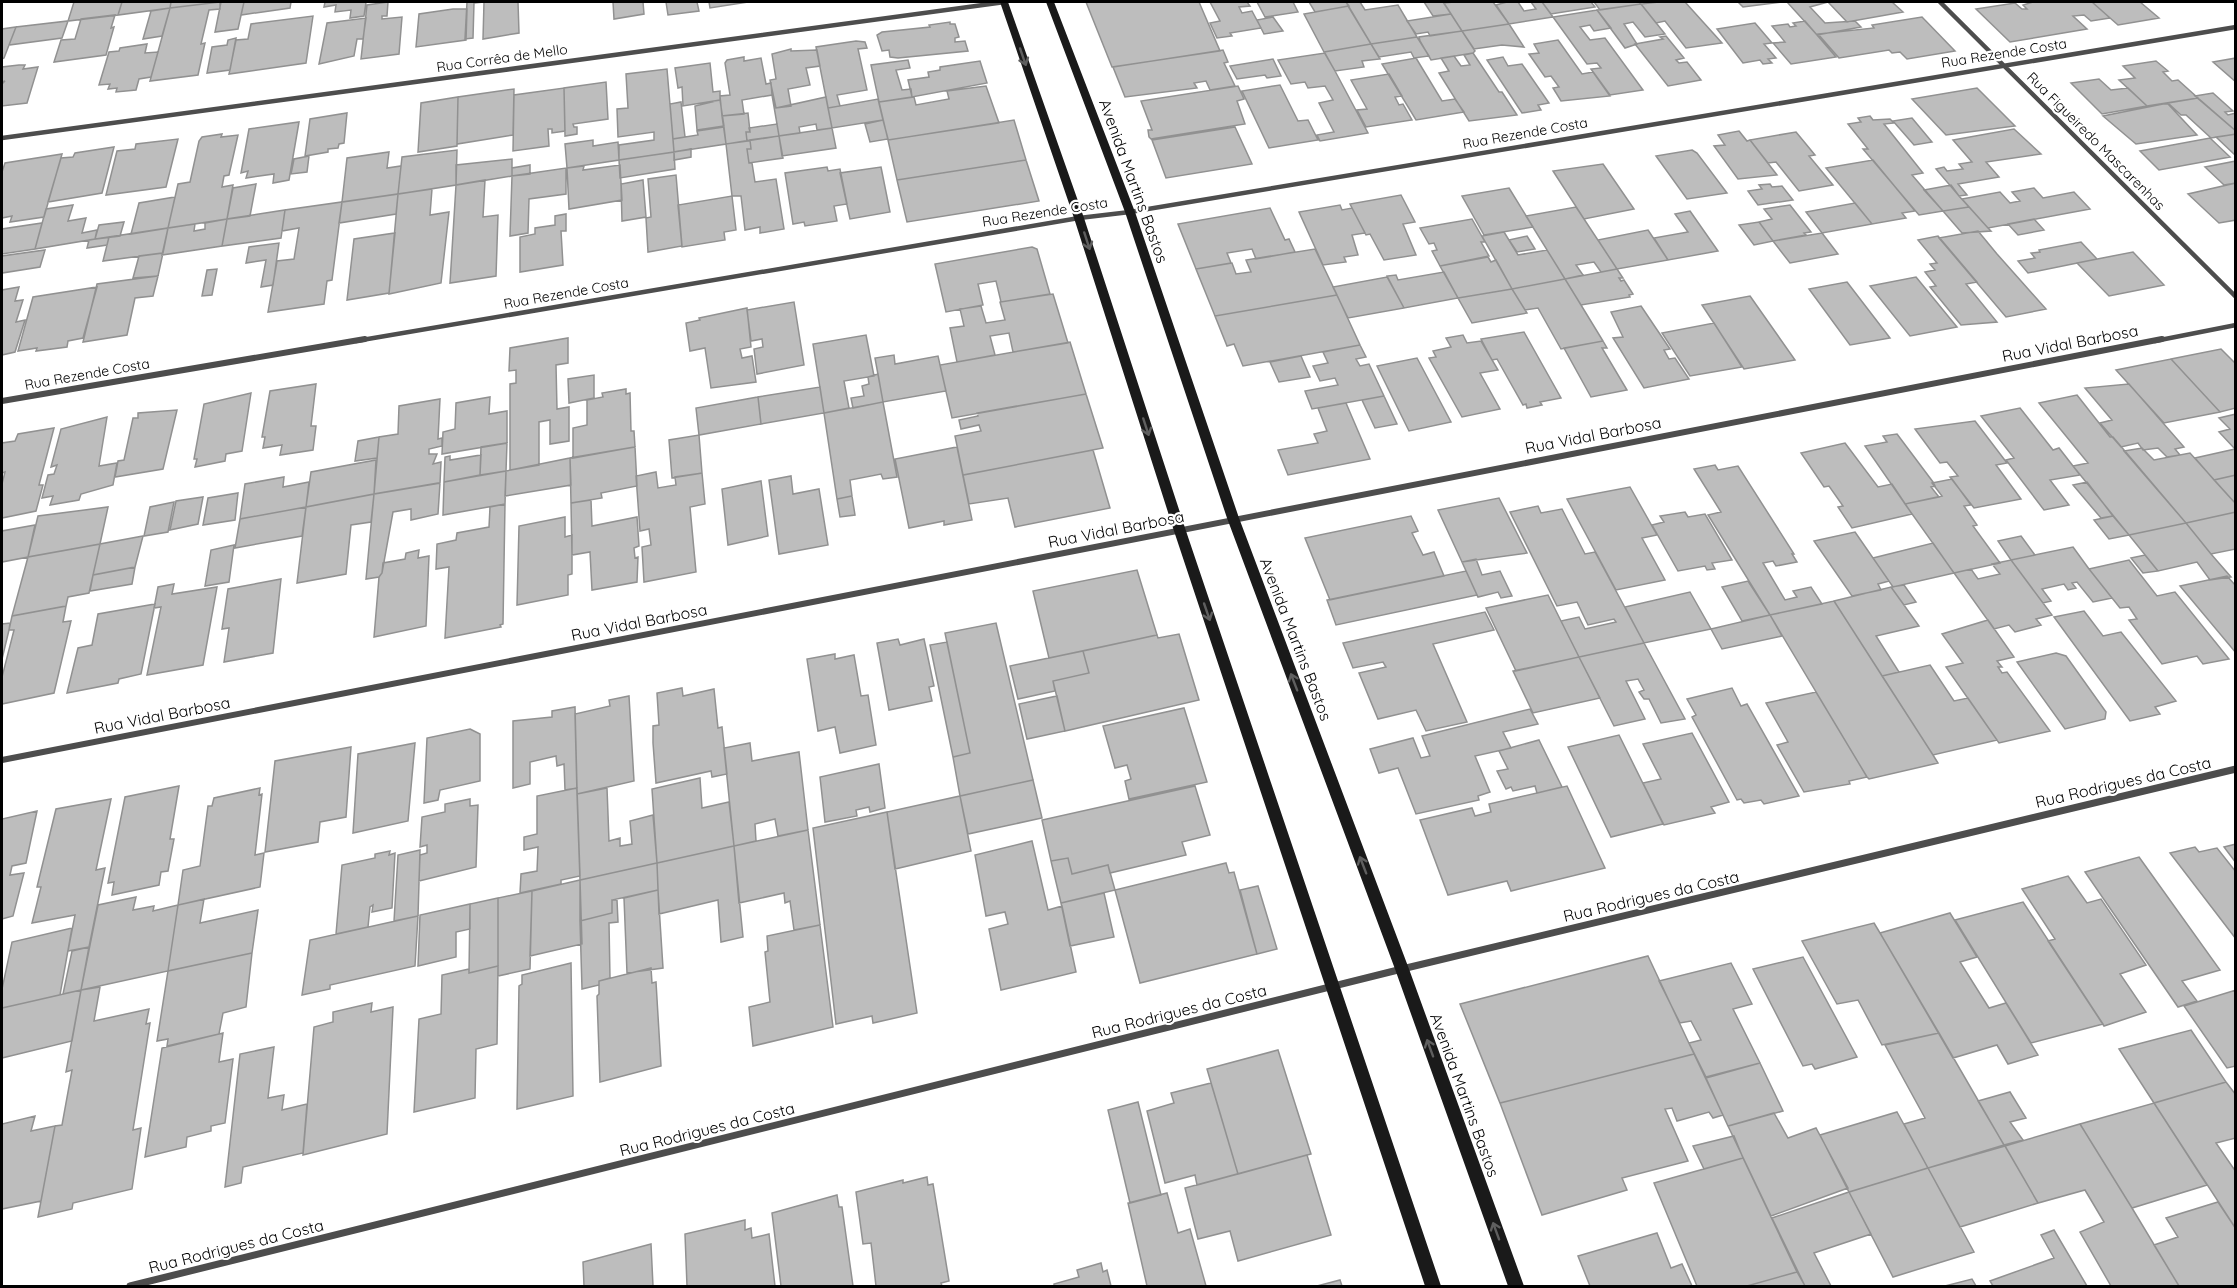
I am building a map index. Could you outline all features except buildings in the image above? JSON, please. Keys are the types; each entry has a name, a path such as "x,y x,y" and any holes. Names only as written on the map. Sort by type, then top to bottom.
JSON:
{"street":[{"name":"Rua Corrêa de Mello","path":"2,138 1004,2"},
{"path":"1004,2 1079,218 1180,531 1433,1287"},
{"name":"Avenida Martins Bastos","path":"1050,2 1130,212 1233,518 1402,969 1516,1287"},
{"name":"Rua Figueiredo Mascarenhas","path":"1940,2 2235,297"},
{"name":"Rua Rezende Costa","path":"2,401 1079,218 1130,212 2235,27"},
{"name":"Rua Vidal Barbosa","path":"2,760 1180,531 1233,518 2235,325"},
{"name":"Rua Rodrigues da Costa","path":"130,1287 1402,969 2235,770"}]}
